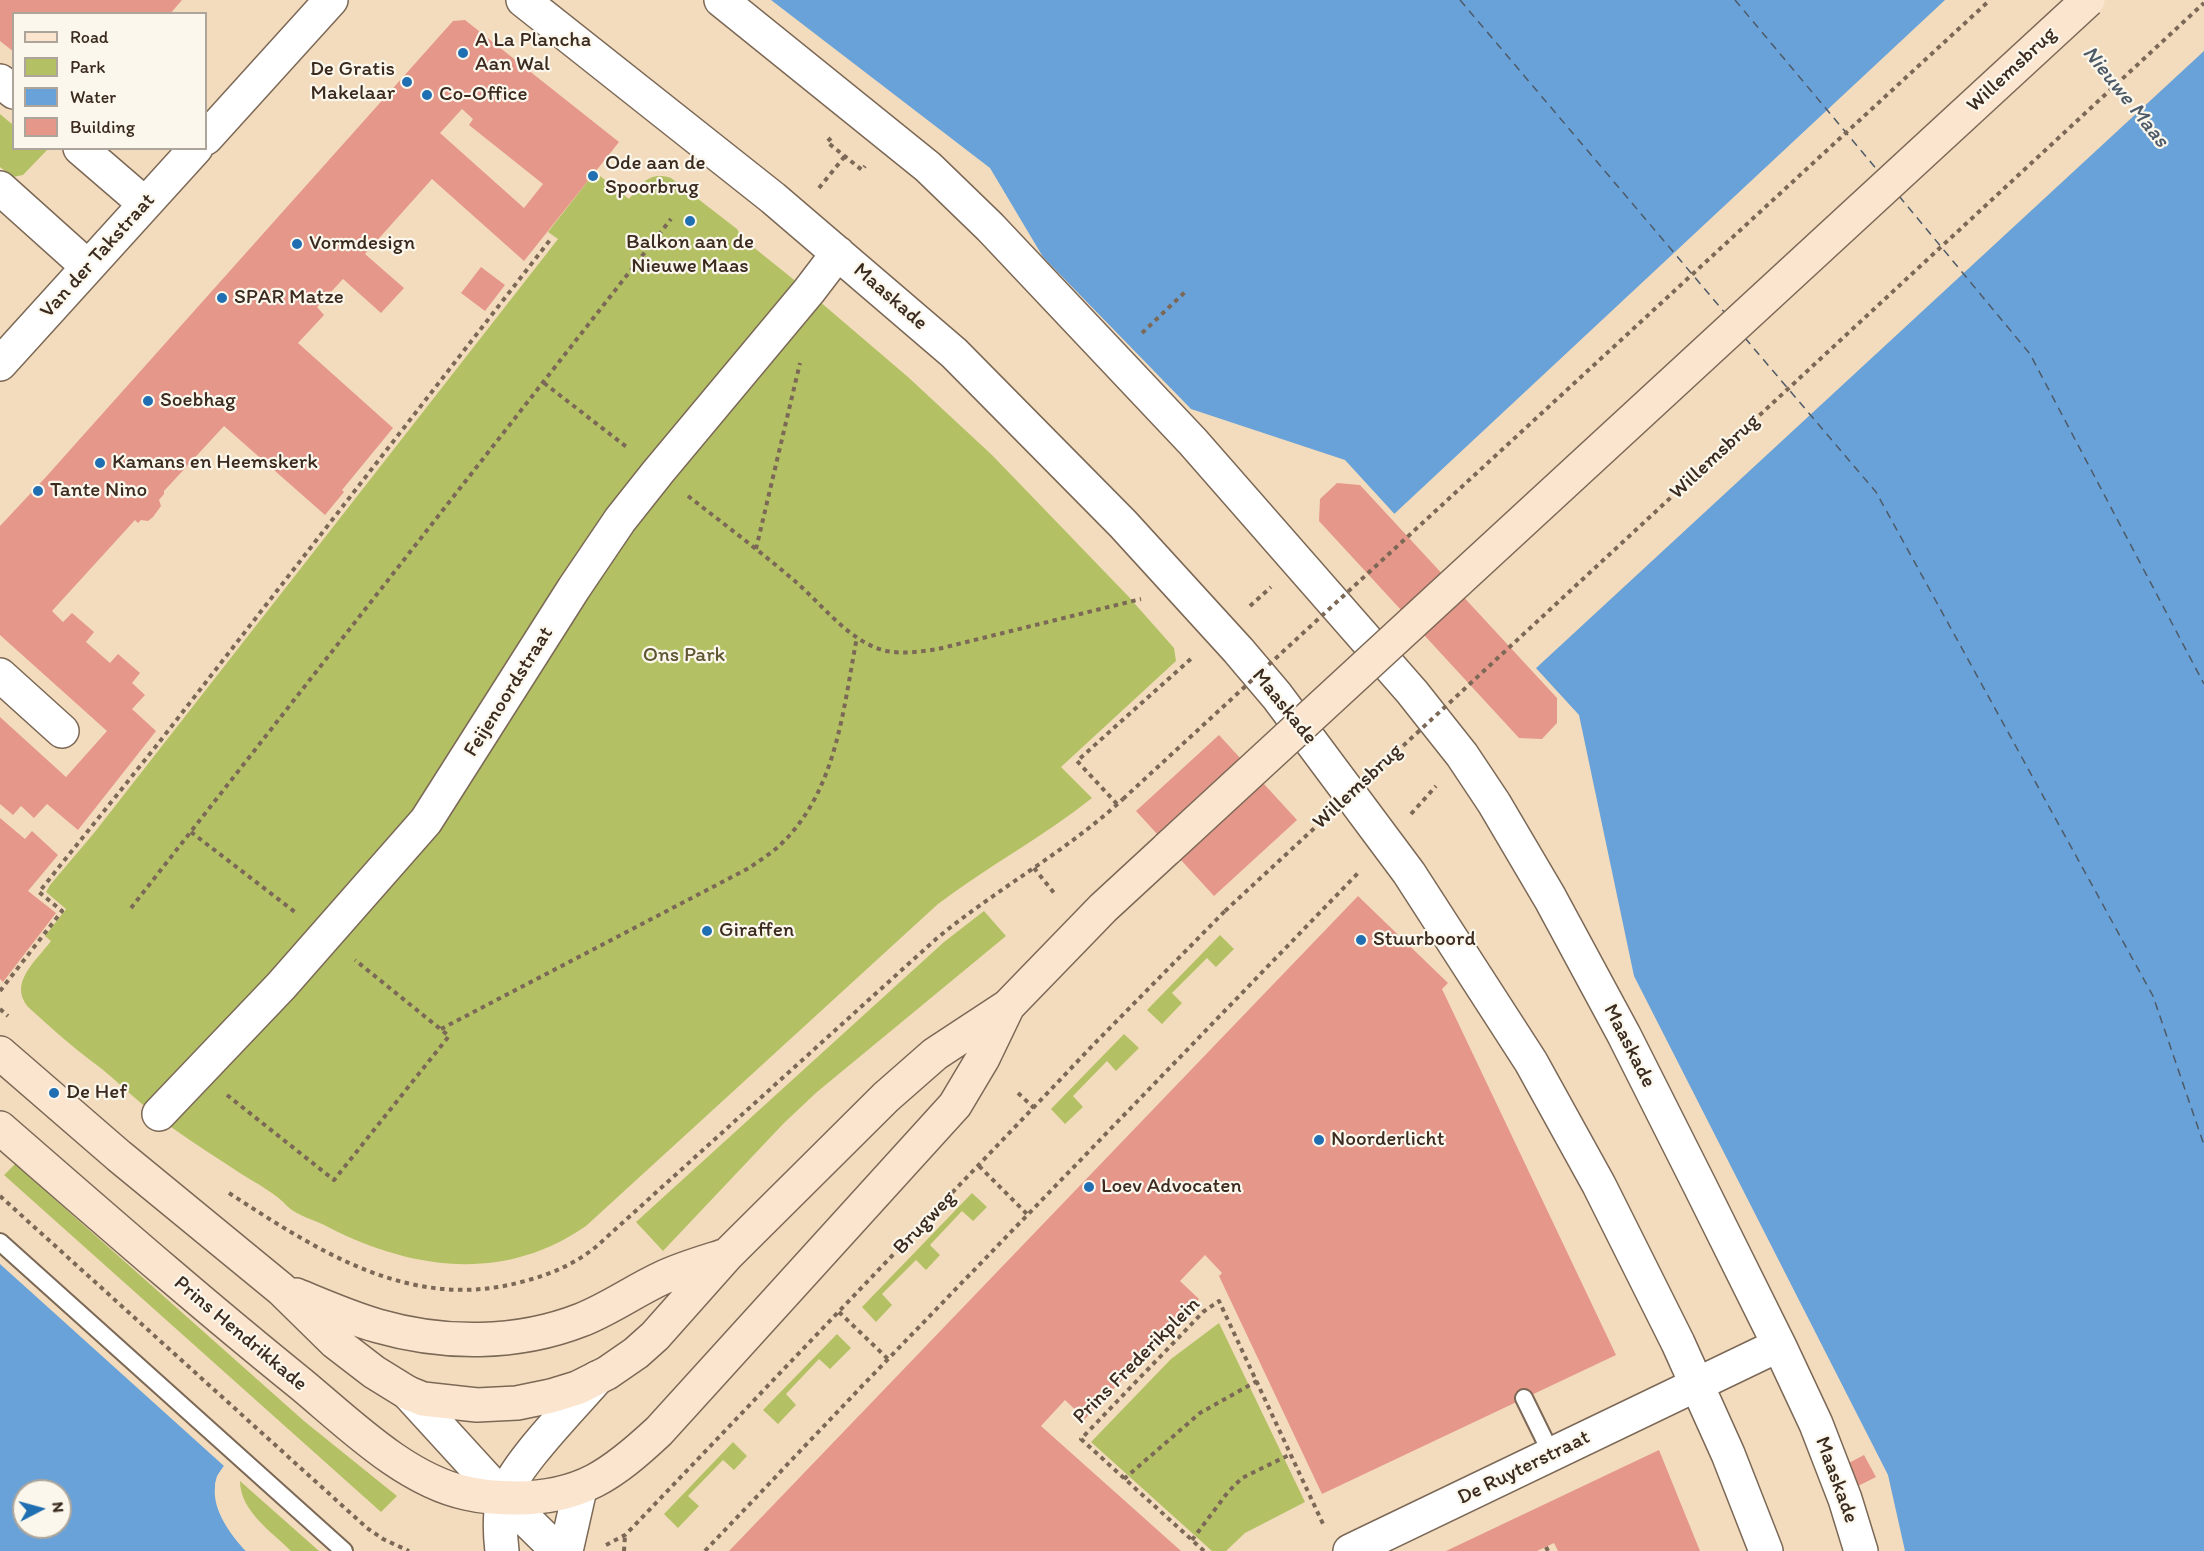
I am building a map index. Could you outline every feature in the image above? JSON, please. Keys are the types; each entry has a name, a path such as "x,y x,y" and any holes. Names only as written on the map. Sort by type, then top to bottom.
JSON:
{"main road":[{"name":"Willemsbrug","path":"1008,1006 1103,908 2088,0"},
{"path":"0,1053 119,1156 281,1289 335,1342 374,1372 408,1393 439,1402 499,1404 551,1396 577,1388 620,1365 655,1336 727,1255 912,1073 952,1042 1008,1006"},
{"path":"504,1498 549,1497 580,1489 600,1479 621,1464 659,1431 936,1127 967,1086 1008,1006"},
{"name":"Prins Hendrikkade","path":"0,1128 243,1337 375,1445 422,1475 449,1488 466,1493 504,1498"},
{"path":"281,1289 355,1319 386,1328 455,1339 497,1339 537,1334 579,1321 675,1272 727,1255"}],"street":[{"path":"207,137 331,0"},
{"name":"Maaskade","path":"523,0 764,190 954,353 1123,524 1222,632 1283,704 1388,842 1444,924 1531,1062 1599,1185 1697,1384 1746,1496 1766,1551"},
{"name":"Maaskade","path":"721,0 928,167 990,227 1193,442 1412,692 1462,755 1494,802 1538,877 1618,1024 1779,1345 1830,1459 1861,1551"},
{"path":"0,81 12,90"},
{"path":"82,150 145,204"},
{"name":"Van der Takstraat","path":"0,364 194,150"},
{"path":"0,188 88,267"},
{"name":"Feijenoordstraat","path":"159,1114 234,1038 426,821 595,555 657,472 809,291 838,253"},
{"path":"0,675 62,731"},
{"path":"1697,1384 1779,1345"},
{"path":"502,1551 501,1528 504,1498 524,1465 597,1378"},
{"name":"De Ruyterstraat","path":"1338,1542 1552,1455 1697,1384"},
{"path":"408,1393 504,1498 558,1551"},
{"path":"566,1551 580,1489"}],"lane":[{"path":"0,1242 344,1551"},
{"path":"1524,1398 1552,1455"}],"path":[{"path":"220,1188 298,1238 363,1270 416,1286 459,1291 497,1288 565,1267 589,1253 936,939 980,903 1077,837 1123,799 1990,0"},
{"name":"Willemsbrug","path":"1226,911 2204,3"},
{"path":"829,143 860,168"},
{"path":"131,908 671,219"},
{"path":"0,991 62,911 39,892 157,745 550,240"},
{"path":"1137,338 1185,292"},
{"path":"756,549 802,352"},
{"path":"543,383 624,445"},
{"path":"657,472 756,549 857,637 874,647 888,651 926,651 1183,589"},
{"path":"1222,632 1299,562"},
{"path":"441,1029 749,868 778,847 804,816 826,775 838,734 857,637"},
{"path":"1117,804 1077,761 1162,684"},
{"path":"1388,842 1462,755"},
{"path":"191,832 272,895"},
{"path":"1034,868 1054,893"},
{"path":"705,1551 1346,885"},
{"name":"Brugweg","path":"624,1551 625,1535 1226,911"},
{"path":"200,1073 334,1180 449,1036 326,936"},
{"path":"1018,1093 1034,1108"},
{"path":"979,1166 1027,1214"},
{"path":"0,1196 367,1528 383,1539 409,1551"},
{"name":"Prins Frederikplein","path":"1204,1551 1081,1439 1203,1312 1219,1301 1292,1454 1338,1542"},
{"path":"839,1311 888,1359"},
{"path":"1124,1479 1200,1413 1257,1381"},
{"path":"1192,1540 1238,1482 1251,1473 1292,1454"}],"green space":[{"path":"0,114 12,124 12,150 47,150 23,175 13,177 0,167"},
{"name":"Ons Park","path":"595,172 629,199 646,180 657,176 671,178 737,229 742,238 908,377 992,455 1128,596 1174,648 1176,661 1061,767 1092,798 938,904 586,1226 555,1244 523,1256 490,1263 458,1264 425,1261 360,1242 291,1209 272,1193 150,1111 28,1007 21,989 26,972 51,941 45,936 66,909 46,892 50,885 94,833 558,239 548,232"},
{"path":"984,911 1006,936 817,1092 784,1123 663,1251 636,1222 944,942"},
{"path":"1220,935 1234,949 1216,967 1207,958 1172,993 1182,1003 1162,1024 1147,1010"},
{"path":"1124,1034 1139,1048 1116,1071 1107,1061 1073,1096 1083,1107 1065,1124 1051,1109"},
{"path":"15,1164 304,1421 397,1496 381,1512 4,1175"},
{"path":"972,1193 987,1207 973,1221 962,1211 930,1245 940,1255 926,1270 916,1260 882,1294 892,1305 876,1322 862,1307"},
{"path":"1219,1323 1305,1502 1245,1533 1226,1551 1212,1551 1091,1442 1171,1359"},
{"path":"837,1334 851,1348 830,1369 819,1359 786,1394 796,1405 778,1424 763,1410"},
{"path":"733,1442 747,1456 734,1470 723,1460 688,1496 699,1506 678,1528 664,1514"},
{"path":"240,1481 319,1551 291,1551 251,1511 241,1492"}],"water":[{"name":"Nieuwe Maas","path":"771,0 2204,0 2204,1551 1905,1551 1888,1475 1634,976 1579,715 1345,460 1191,409 1043,257 990,168"},
{"path":"0,1264 224,1466 215,1488 216,1500 224,1522 246,1551 0,1551"}],"pier":[{"path":"1945,0 2204,0 2204,51 1534,670 1392,516"},
{"path":"224,1466 227,1468 220,1477 218,1485 220,1505 233,1531 249,1551 245,1550 231,1533 217,1506 215,1484"}],"building":[{"path":"0,0 182,0 172,12 12,12 12,50 0,41"},
{"path":"465,20 619,142 524,261 432,179 365,254 404,288 381,313 343,279 317,307 324,315 298,343 393,428 342,490 344,492 325,515 224,426 164,491 159,500 161,506 153,517 148,521 141,520 138,523 135,520 52,611 63,622 72,613 94,632 86,642 110,663 118,654 140,673 132,683 145,695 132,709 156,731 78,830 47,804 34,818 21,806 13,815 0,804 0,717 66,777 107,731 0,635 0,526 453,21","holes":["462,109 473,119 469,125 543,184 524,208 440,133"]},
{"path":"481,267 505,285 485,311 461,293"},
{"path":"1337,483 1360,485 1557,698 1557,723 1542,739 1519,738 1319,521 1320,499"},
{"path":"1219,735 1297,820 1214,896 1136,811"},
{"path":"0,818 25,839 32,831 58,855 28,891 56,913 3,982 0,979"},
{"name":"Noorderlicht","path":"1358,896 1448,983 1442,989 1616,1355 1322,1494 1219,1276 1222,1273 1205,1255 1180,1281 1199,1299 1085,1419 1065,1400 1041,1426 1181,1551 729,1551"},
{"path":"1659,1450 1700,1551 1558,1551 1554,1543 1537,1551 1446,1551"},
{"path":"1864,1455 1876,1477 1858,1486 1847,1464"}],"ferry route":[{"path":"1460,0 1725,313"},
{"path":"1735,0 1879,172"},
{"path":"1899,196 2030,354 2204,684"},
{"path":"1745,338 1876,492 2153,996 2204,1145"}],"place":[{"name":"A La Plancha Aan Wal","path":"463,53"},
{"name":"De Gratis Makelaar","path":"407,82"},
{"name":"Co-Office","path":"427,95"},
{"name":"Ode aan de Spoorbrug","path":"593,176"},
{"name":"Balkon aan de Nieuwe Maas","path":"690,221"},
{"name":"Vormdesign","path":"297,244"},
{"name":"SPAR Matze","path":"222,298"},
{"name":"Soebhag","path":"148,401"},
{"name":"Kamans en Heemskerk","path":"100,463"},
{"name":"Tante Nino","path":"38,491"},
{"name":"Giraffen","path":"707,931"},
{"name":"Stuurboord","path":"1361,940"},
{"name":"De Hef","path":"54,1093"},
{"name":"Noorderlicht","path":"1319,1140"},
{"name":"Loev Advocaten","path":"1089,1187"}]}
